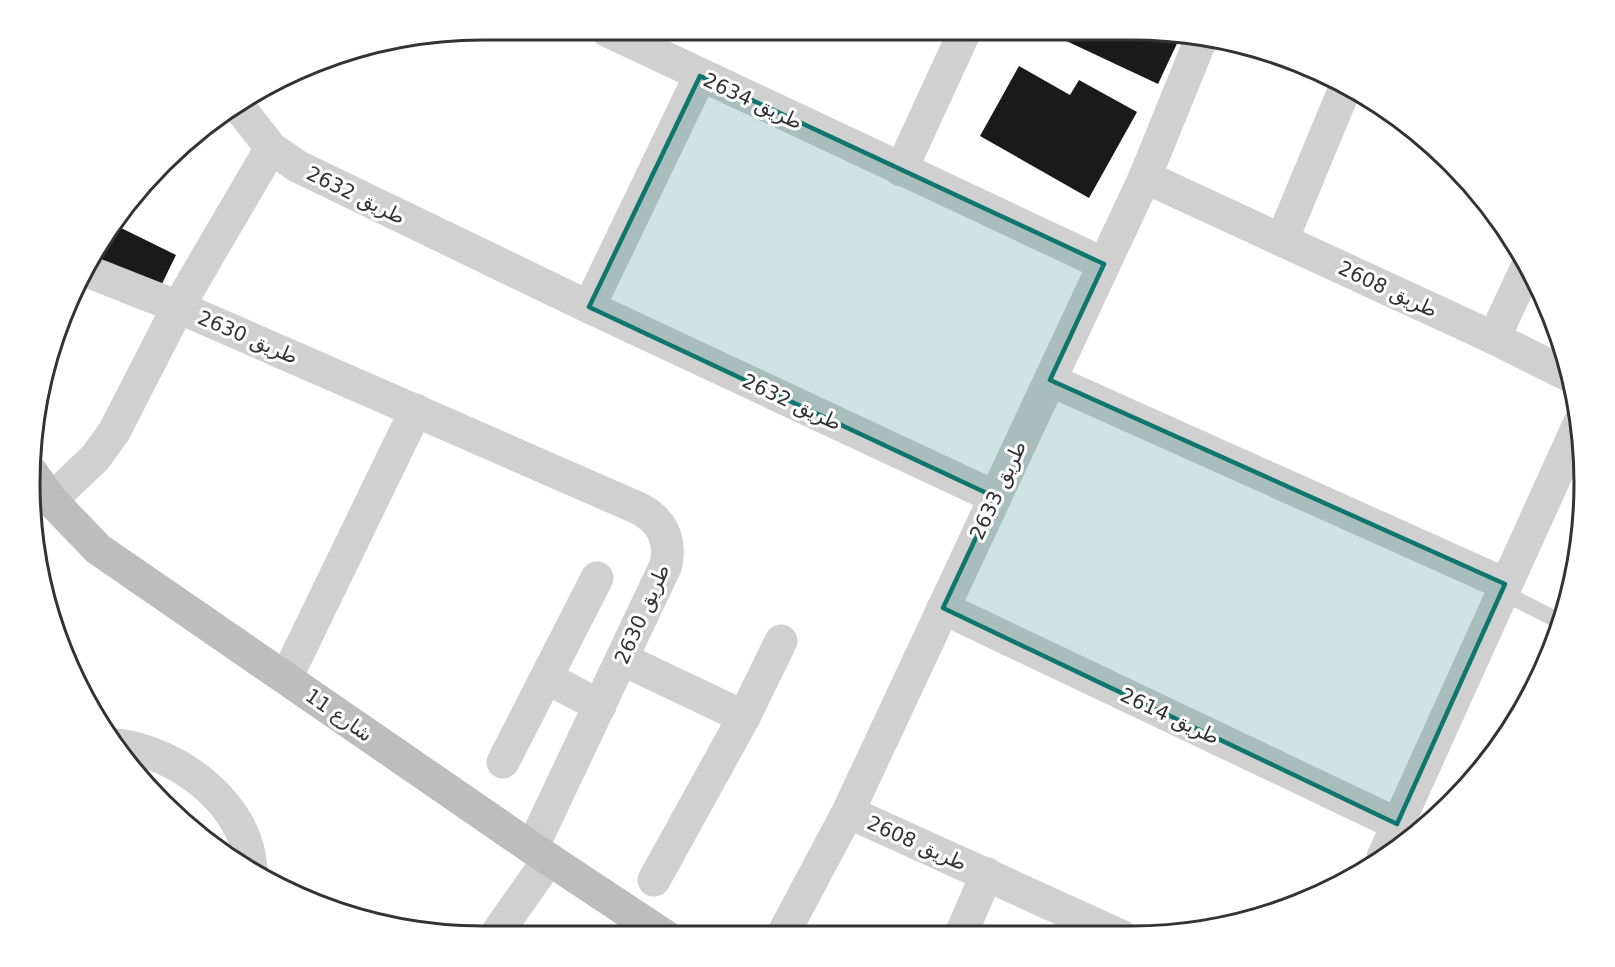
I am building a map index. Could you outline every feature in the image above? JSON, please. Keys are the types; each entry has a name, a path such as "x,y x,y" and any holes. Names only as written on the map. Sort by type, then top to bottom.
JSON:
{"main road":[{"name":"شارع 11","path":"40,484 51,500 98,549 541,854 650,926"}],"street":[{"name":"طريق 2634","path":"626,40 1104,264"},
{"path":"901,170 961,40"},
{"name":"طريق 2633","path":"787,926 848,812 1145,177 1199,46"},
{"path":"589,307 700,76"},
{"path":"1282,240 1342,94"},
{"name":"طريق 2632","path":"243,112 271,148 297,166 589,307 995,497"},
{"path":"178,308 271,148"},
{"name":"طريق 2608","path":"1145,177 1494,338 1559,371"},
{"name":"طريق 2630","path":"94,274 416,410 638,508 658,521 668,542 666,565 600,706 541,854 501,926"},
{"path":"1494,338 1523,276"},
{"name":"طريق 2630","path":"51,500 95,458 114,432 178,308"},
{"path":"1050,380 1504,588"},
{"path":"286,678 416,410"},
{"path":"1388,844 1572,439"},
{"path":"503,762 597,578"},
{"name":"طريق 2614","path":"943,608 1397,824"},
{"path":"654,880 744,717 782,641"},
{"path":"622,659 744,717"},
{"path":"547,678 600,706"},
{"path":"129,748 171,760 208,786 241,829 251,853 251,861"},
{"name":"طريق 2608","path":"848,812 1099,926"},
{"name":"طريق 2608","path":"964,926 987,874"}],"lane":[{"path":"1504,588 1553,617"}],"highlighted area":[{"path":"700,76 1104,264 1050,380 1505,584 1397,824 943,608 995,497 589,307"}],"building":[{"path":"1064,40 1177,43 1158,84"},
{"path":"1019,66 1070,95 1079,80 1137,112 1089,198 980,136"},
{"path":"122,228 176,255 157,294 98,266"}]}
